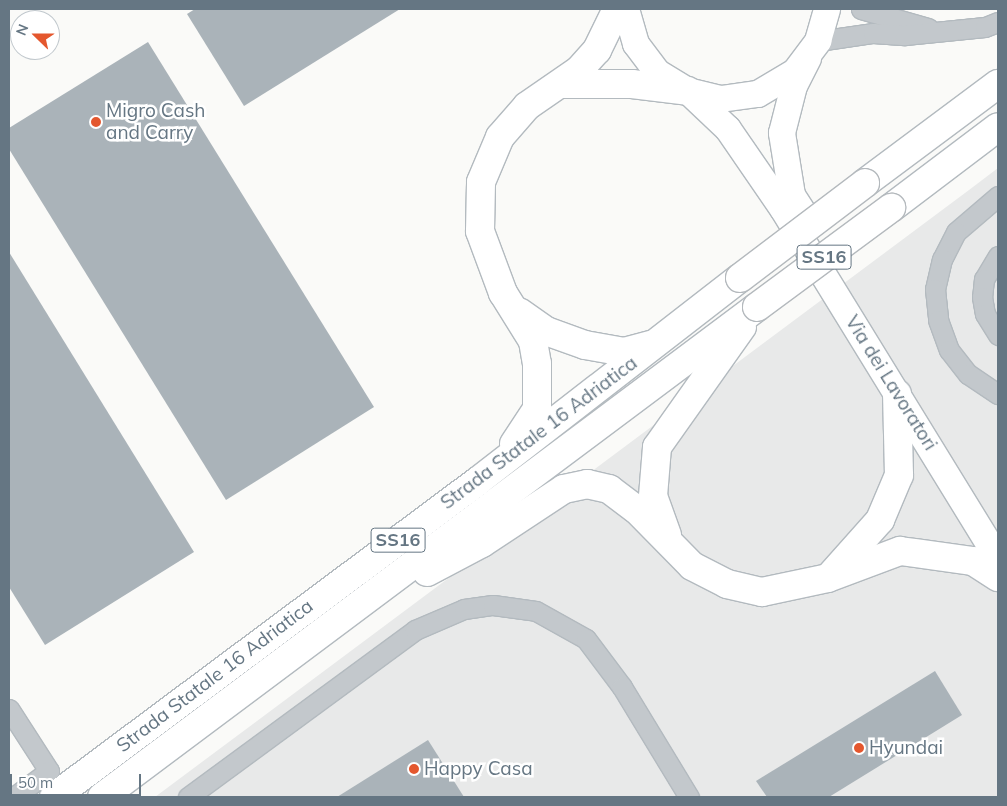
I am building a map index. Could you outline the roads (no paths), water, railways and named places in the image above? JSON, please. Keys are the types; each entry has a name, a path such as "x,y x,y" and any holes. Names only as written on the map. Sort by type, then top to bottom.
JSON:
{"highway":[{"path":"478,480 526,432 537,409 533,341 503,293 480,231 481,182 500,137 527,106 561,84 597,50 617,9"},
{"path":"561,84 632,84 688,92"},
{"name":"Strada Statale 16 Adriatica","path":"54,797 478,480 740,278 998,84"},
{"name":"Strada Statale 16 Adriatica","path":"102,797 998,127"},
{"path":"503,293 520,313 546,331 585,345 624,352 655,344"},
{"path":"671,543 653,496 657,447 757,307"},
{"path":"828,578 880,520 899,475 897,394"},
{"path":"354,610 482,543 564,489 587,484 609,489 701,570 727,584 762,592 828,578 900,551 973,561 998,577"}],"main road":[{"path":"626,9 630,30 645,59 668,81 688,92 728,129 788,202"},
{"path":"788,202 782,133 794,86 813,49 827,9"},
{"path":"688,92 721,99 758,94 786,80 813,49"},
{"name":"Via dei Lavoratori","path":"788,202 897,394 998,558"},
{"name":"Via dei Lavoratori","path":"788,202 998,530"}],"street":[{"path":"861,9 937,31"},
{"path":"813,49 998,22"},
{"path":"998,196 956,232 942,258 935,289 938,320 949,350 968,374 998,394"},
{"path":"998,256 984,279 982,297 985,314 998,336"},
{"path":"188,797 416,630 464,608 493,605 536,611 586,639 622,687 689,797"},
{"path":"9,709 49,771 14,797"}],"place":[{"name":"Migro Cash and Carry","path":"96,122"},
{"name":"Hyundai","path":"859,748"},
{"name":"Happy Casa","path":"414,769"}]}
